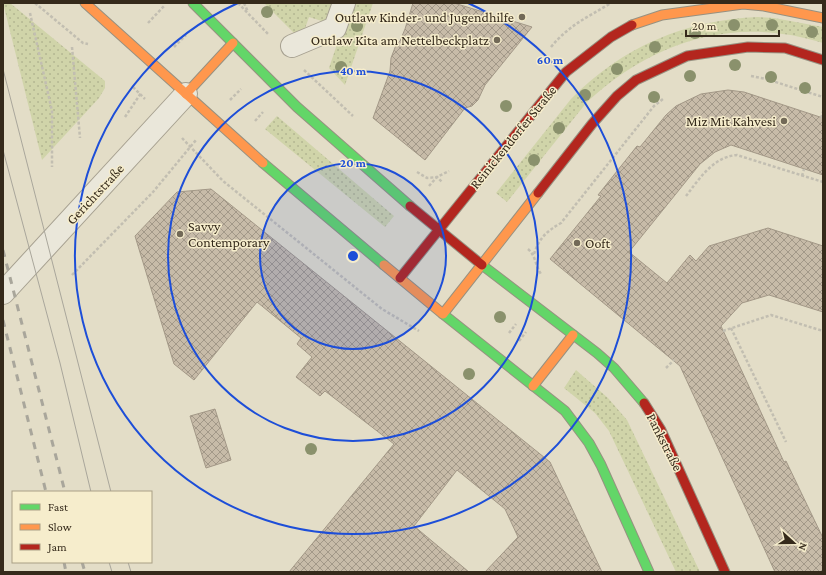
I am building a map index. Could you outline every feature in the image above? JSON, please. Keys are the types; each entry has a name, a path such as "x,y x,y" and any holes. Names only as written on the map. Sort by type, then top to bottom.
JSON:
{"main road":[{"path":"85,3 236,141 443,314 565,411 589,442 650,572"},
{"path":"193,3 297,107 438,230 482,265"},
{"name":"Reinickendorfer Straße","path":"400,278 566,72 613,36 633,25 662,15 743,4 764,6 823,18"},
{"path":"186,94 233,43"},
{"path":"443,314 592,124 617,96 636,80 687,56 748,47 785,48 823,60"},
{"name":"Pankstraße","path":"482,265 614,368 644,402 664,436 725,572"},
{"path":"533,386 573,335"}],"street":[{"path":"292,46 335,28 344,3"},
{"name":"Gerichtstraße","path":"3,293 186,94"}],"path":[{"path":"35,3 83,43 92,45"},
{"path":"238,3 271,37"},
{"path":"244,3 249,14"},
{"path":"145,26 166,4"},
{"path":"30,13 52,112 52,167"},
{"path":"72,47 80,138"},
{"path":"748,76 766,79 823,97"},
{"path":"319,84 356,120"},
{"path":"544,278 538,269 534,254 536,247 546,232 561,223 654,106 665,98"},
{"path":"255,121 267,108"},
{"path":"821,118 823,112"},
{"path":"686,196 713,164 726,156 737,155 823,182"},
{"path":"802,176 804,169"},
{"path":"414,170 420,175"},
{"path":"72,275 153,192 165,175"},
{"path":"220,177 229,186 382,309 420,332"},
{"path":"507,233 534,254"},
{"path":"723,331 771,315 823,331"},
{"path":"518,342 530,327"},
{"path":"731,328 786,442"},
{"path":"666,368 674,360"}],"green space":[{"path":"3,3 10,3 105,81 105,88 99,98 42,160"},
{"path":"264,3 335,3 328,23 309,17 301,40"},
{"path":"351,3 373,3 345,85 329,68"},
{"path":"758,17 774,18 823,27 823,43 790,35 758,32 727,33 697,39 667,49 639,63 612,81 587,102 507,202 496,193 571,99 611,65 633,51 680,31 731,19"},
{"path":"277,116 394,216 385,227 265,129"},
{"path":"576,370 608,398 627,420 700,572 676,572 609,431 595,413 564,388"}],"building":[{"path":"413,3 454,3 532,27 485,85 478,100 472,106 465,108 425,160 373,118 390,71 391,58 405,29"},
{"path":"728,90 744,92 823,118 823,175 731,145 715,152 700,164 629,252 667,283 690,255 696,261 709,246 768,228 823,246 823,312 769,295 742,303 721,326 784,462 786,461 823,538 823,572 775,572 680,366 550,259 601,196 598,195 637,146 640,147 666,115 676,106 701,94"},
{"path":"211,189 550,462 602,572 485,572 518,537 505,509 457,470 414,526 469,572 289,572 394,444 325,391 320,396 296,377 312,357 297,344 301,338 257,302 194,380 174,364 135,236 177,192"},
{"path":"215,409 231,460 206,468 190,416"}],"tram line":[{"path":"3,69 111,491"},
{"path":"3,150 60,363 91,491"},
{"path":"109,563 112,572"},
{"path":"128,563 131,572"}],"railway":[{"path":"3,250 65,491"},
{"path":"3,320 46,491"},
{"path":"64,563 66,572"},
{"path":"82,563 85,572"}],"traffic: fast":[{"path":"193,3 297,107 410,206"},
{"path":"263,163 384,265"},
{"path":"482,265 597,353 614,368 644,403"},
{"path":"443,314 565,411 589,443 601,465 649,572"}],"traffic: slow":[{"path":"85,3 263,163"},
{"path":"632,25 662,15 743,4 764,6 823,18"},
{"path":"186,94 233,43"},
{"path":"384,265 443,314 538,193"},
{"path":"533,386 573,335"}],"traffic: jam":[{"path":"400,278 566,72 611,37 632,25"},
{"path":"538,193 592,124 617,96 636,80 687,56 748,47 785,48 823,60"},
{"path":"410,206 482,265"},
{"path":"644,403 661,430 725,572"}],"place":[{"name":"Outlaw Kinder- und Jugendhilfe","path":"522,17"},
{"name":"Outlaw Kita am Nettelbeckplatz","path":"497,40"},
{"name":"Miz Mit Kahvesi","path":"784,121"},
{"name":"Savvy Contemporary","path":"180,234"},
{"name":"Ooft","path":"577,243"}]}
